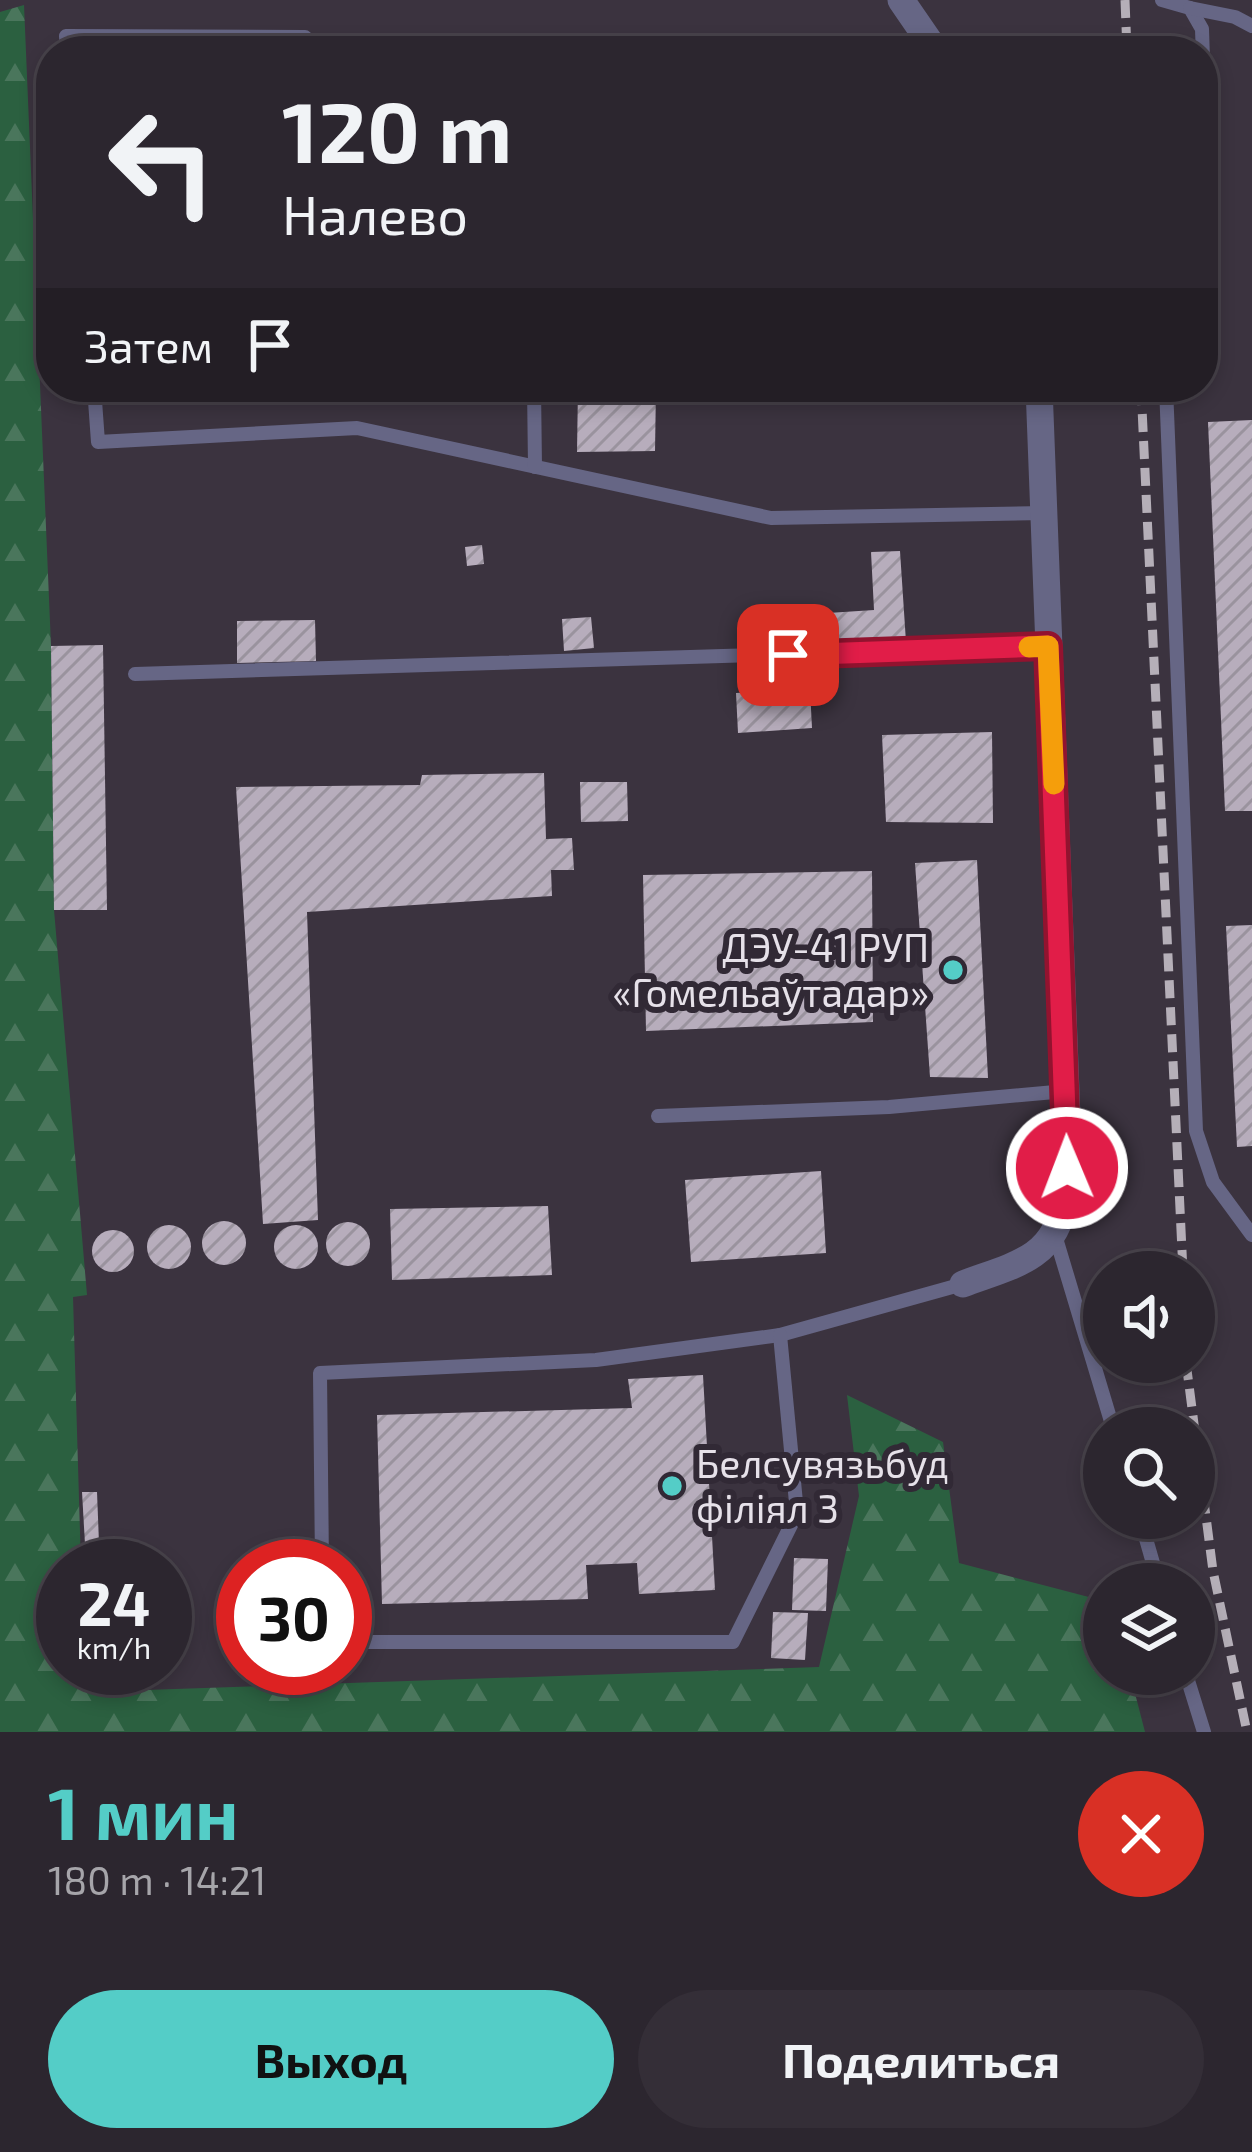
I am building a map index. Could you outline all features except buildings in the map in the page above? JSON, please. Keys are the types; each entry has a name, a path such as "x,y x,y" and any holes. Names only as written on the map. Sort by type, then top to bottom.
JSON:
{"street":[{"path":"901,0 926,36"},
{"path":"963,1284 1032,1256 1055,1235 1067,1168 1040,402"}],"lane":[{"path":"1162,0 1235,16 1252,26"},
{"path":"1190,8 1202,36"},
{"path":"95,402 98,442 357,428 771,518 1044,513"},
{"path":"534,402 536,466"},
{"path":"1167,402 1196,1131 1213,1182 1252,1235"},
{"path":"135,674 1048,646"},
{"path":"658,1116 889,1108 1066,1090"},
{"path":"1055,1235 1107,1407"},
{"path":"322,1539 320,1373 596,1360 781,1335 963,1284"},
{"path":"372,1642 733,1642 797,1514 781,1335"},
{"path":"1193,1695 1204,1732"}],"green space":[{"path":"24,5 36,402 41,402 51,646 54,910 87,1295 73,1297 80,1539 36,1539 36,1695 192,1695 192,1688 216,1688 216,1695 372,1695 372,1682 819,1667 859,1496 847,1395 943,1442 959,1563 1083,1595 1083,1695 1135,1695 1145,1732 0,1732 0,12"}],"railway":[{"path":"1125,0 1126,36"},
{"path":"1142,402 1182,1251"},
{"path":"1189,1383 1213,1571 1247,1732"}],"slow traffic":[{"path":"1029,647 1048,646 1054,784"}],"place":[{"name":"ДЭУ-41 РУП «Гомельаўтадар»","path":"953,970"},
{"name":"Белсувязьбуд філіял 3","path":"672,1486"}],"route":[{"path":"788,655 1048,646 1067,1168"}]}
